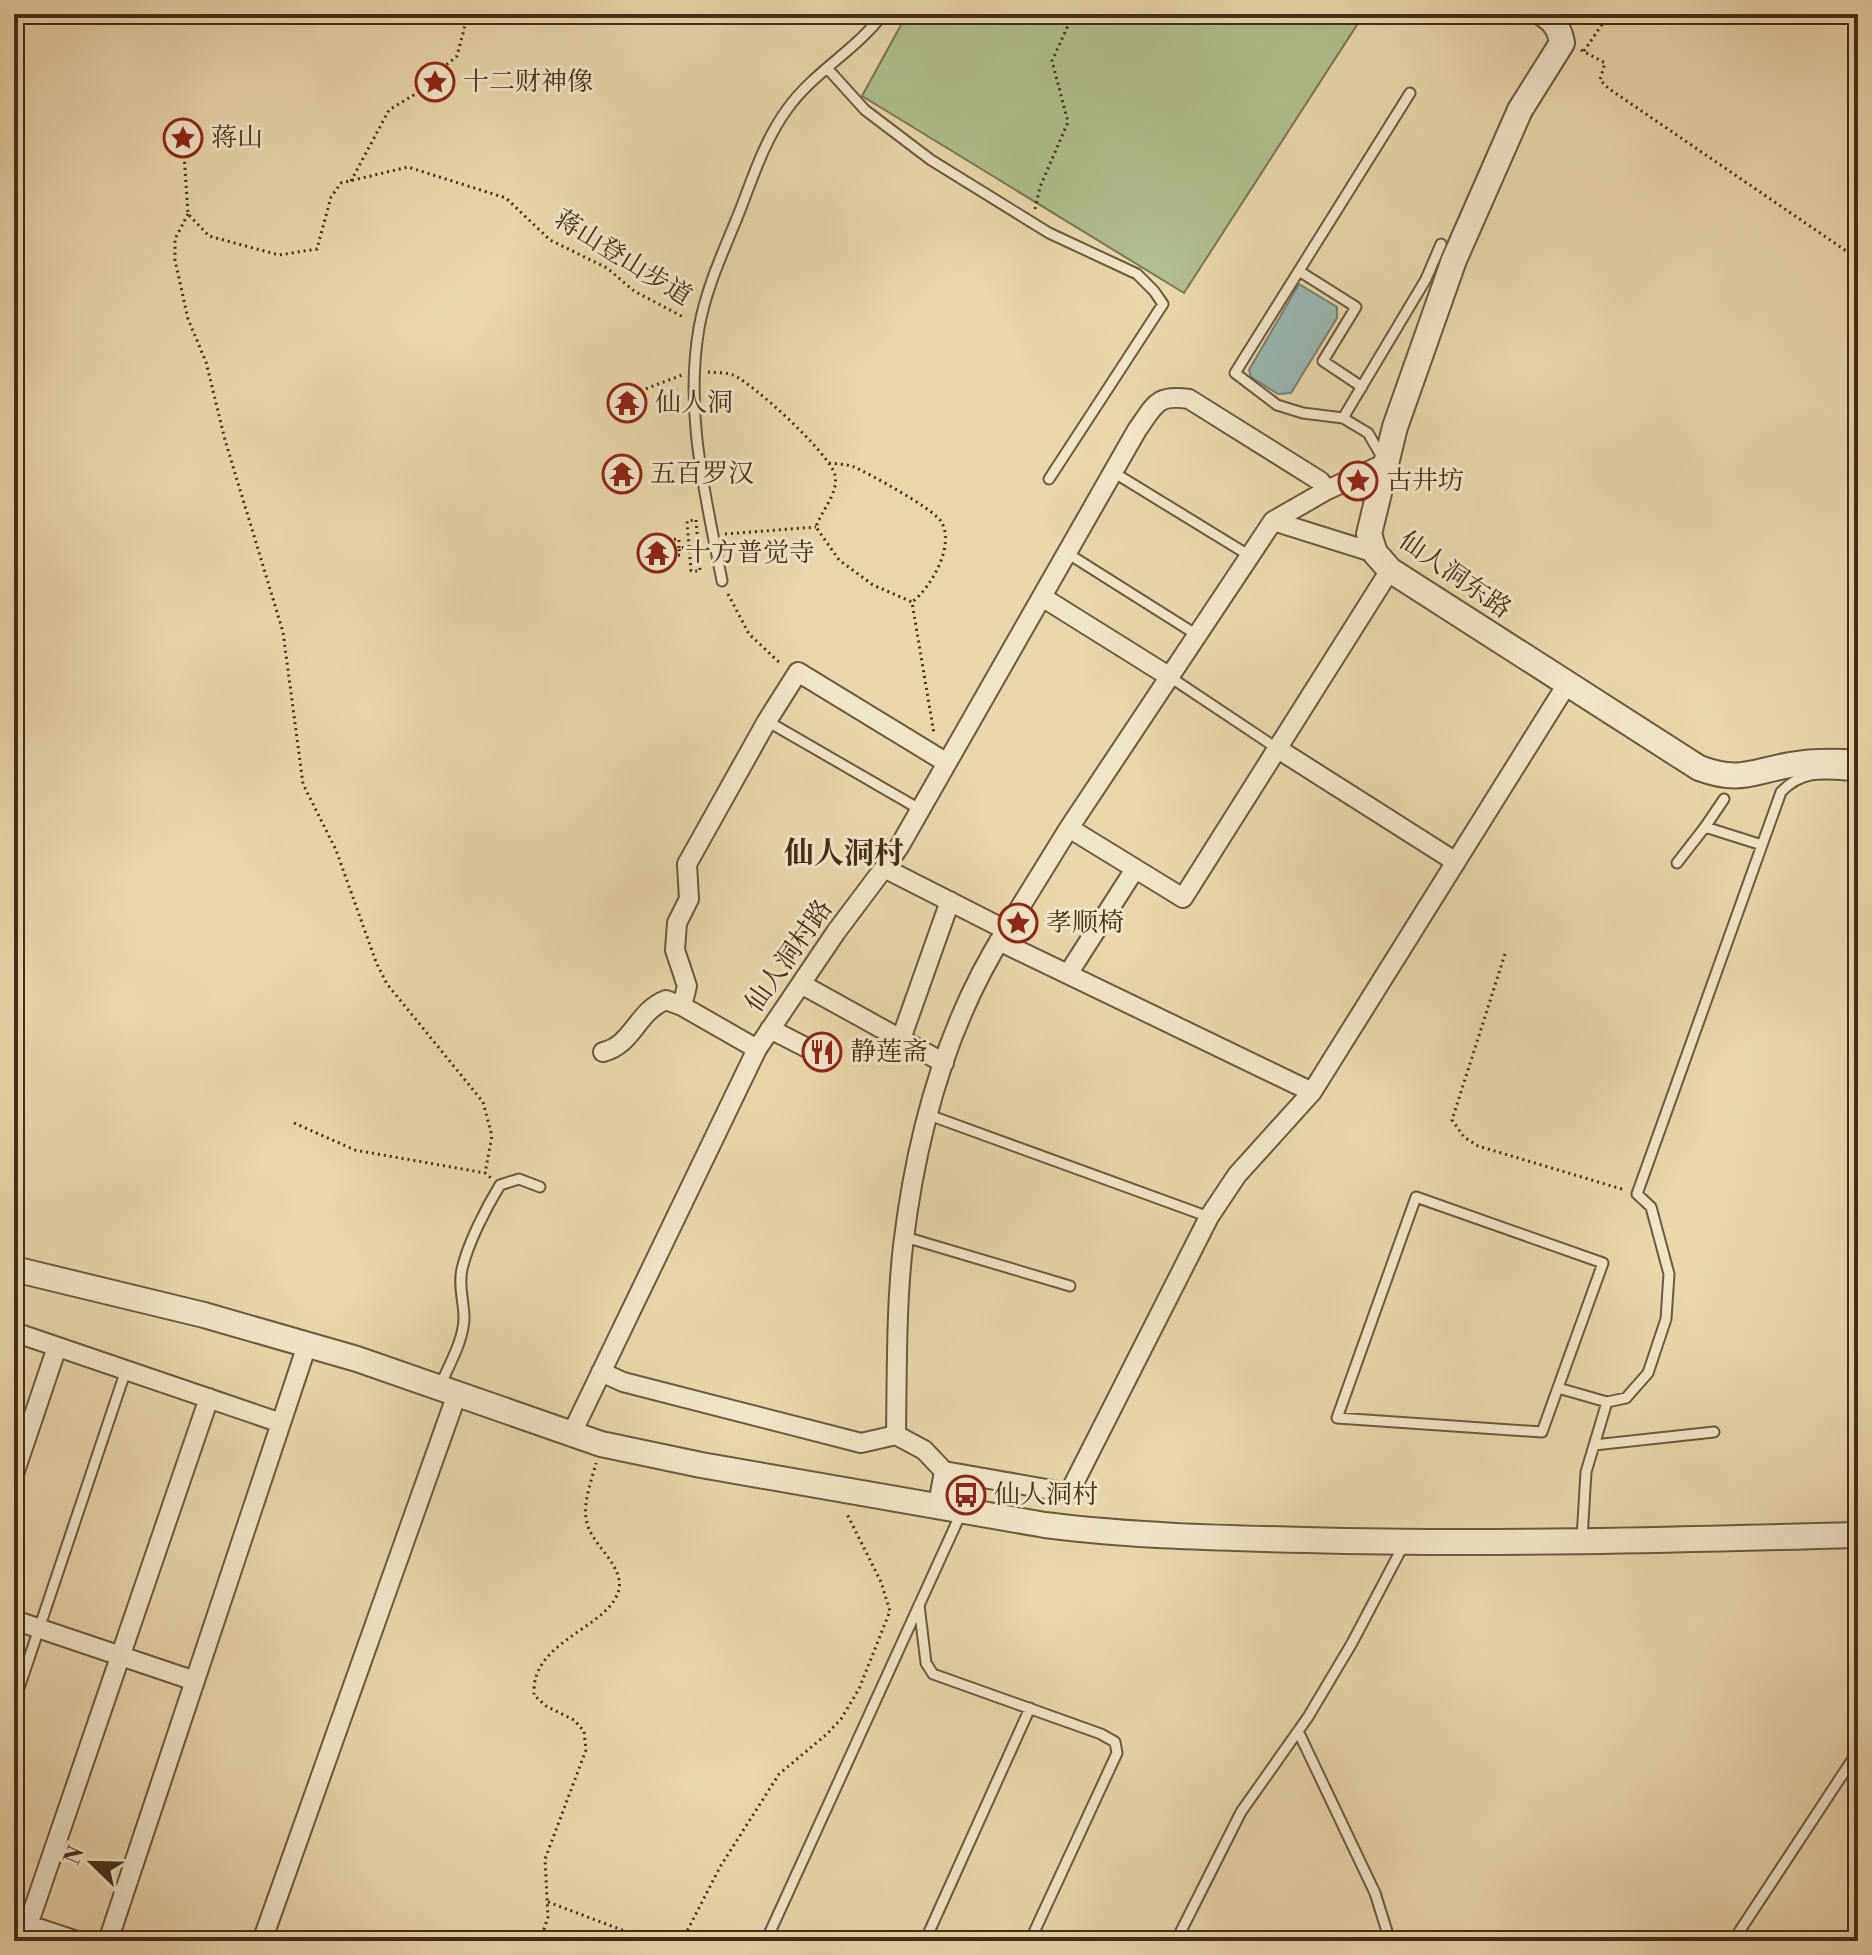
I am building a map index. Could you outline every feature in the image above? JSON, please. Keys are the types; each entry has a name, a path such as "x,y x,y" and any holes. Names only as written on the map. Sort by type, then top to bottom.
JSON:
{"street":[{"path":"1543,14 1552,19 1573,47"},
{"name":"仙人洞东路","path":"1573,47 1520,110 1454,260 1395,427 1369,534 1383,562 1699,768 1721,776 1757,775 1787,766 1826,761 1858,763"},
{"name":"仙人洞村路","path":"571,1435 757,1049 899,847 921,810 940,758 1042,597 1137,430 1159,399 1170,396 1189,399 1320,481 1327,490"},
{"path":"896,1435 898,1313 905,1237 915,1173 929,1115 957,1022 1003,935 1069,828 1273,521 1327,490 1386,463"},
{"path":"1069,828 1183,898 1278,749 1383,562 1273,521"},
{"path":"1042,597 1170,677"},
{"path":"682,1006 687,986 675,950 677,923 689,899 687,864 798,672 940,758"},
{"path":"601,1372 623,1382 861,1443 896,1435 924,1450 944,1471 1069,1493 1209,1217 1237,1175 1312,1092 1567,684"},
{"path":"1278,749 1456,862"},
{"path":"884,868 950,901 1068,974 1312,1092"},
{"path":"1068,974 1135,869"},
{"path":"901,1039 950,901"},
{"path":"801,984 944,1063"},
{"path":"603,1052 615,1049 654,1005 666,1000 757,1049"},
{"path":"770,1029 817,1053"},
{"path":"14,1269 204,1315 307,1345 601,1444 701,1465 1096,1532 1404,1543 1858,1535"},
{"path":"14,1332 281,1423"},
{"path":"108,1941 307,1345"},
{"path":"14,1474 57,1347"},
{"path":"262,1941 448,1391"},
{"path":"77,1941 21,1922 120,1656 209,1398"},
{"path":"938,1505 944,1471"},
{"path":"14,1620 195,1681"}],"lane":[{"path":"722,581 695,436 692,398 699,326 711,284 769,140 789,107 827,68 870,32 883,14"},
{"path":"827,68 865,110 931,160 1049,233 1137,274 1163,304 1049,479"},
{"path":"1386,463 1368,433 1343,418 1303,413 1277,405 1235,373 1410,93"},
{"path":"1343,418 1426,279 1441,244"},
{"path":"1299,271 1356,307 1323,361 1362,387"},
{"path":"1113,472 1250,556"},
{"path":"1067,553 1197,635"},
{"path":"1170,677 1278,749"},
{"path":"767,721 921,810"},
{"path":"1558,1388 1607,1402 1626,1398 1648,1373 1666,1319 1669,1274 1651,1207 1637,1194 1781,792 1793,779 1815,774 1858,776"},
{"path":"1677,863 1724,799"},
{"path":"1705,827 1762,845"},
{"path":"929,1115 1209,1217"},
{"path":"448,1391 464,1318 460,1297 462,1269 489,1204 500,1185 519,1179 540,1187"},
{"path":"1416,1197 1603,1263 1558,1388 1542,1432 1337,1418 1416,1197"},
{"path":"905,1237 1070,1286"},
{"path":"14,1703 126,1370"},
{"path":"1582,1541 1586,1472 1607,1402"},
{"path":"1594,1445 1714,1432"},
{"path":"766,1941 963,1509"},
{"path":"1176,1941 1241,1812 1298,1731 1352,1643 1404,1543"},
{"path":"919,1605 926,1663 933,1674 1101,1734 1115,1742 1117,1753 1030,1941"},
{"path":"925,1941 1030,1708"},
{"path":"1298,1731 1375,1893 1390,1941"},
{"path":"1733,1941 1858,1751"}],"path":[{"path":"188,214 209,236 279,255 317,249 331,197 341,183 351,181 389,110 435,82 439,71 457,56 468,14"},
{"path":"1049,233 1034,207 1068,122 1052,61 1071,19 1078,14"},
{"path":"1609,14 1573,47 1605,63 1600,80 1608,88 1858,259"},
{"path":"183,138 188,214 175,239 175,260 188,319 206,362 225,440 283,632 303,784 336,850 376,962 387,984 483,1102 492,1136 485,1173"},
{"name":"蒋山登山步道","path":"351,181 408,167 506,198 550,240 607,268 634,291 699,326"},
{"path":"627,403 640,391 694,370 733,375 774,404 829,463 835,476 834,491 816,527"},
{"path":"829,463 852,466 939,519 944,531 945,550 925,592 912,602"},
{"path":"696,520 700,571 691,571 689,547 687,521 696,520"},
{"path":"713,535 816,527"},
{"path":"816,527 839,560 873,585 912,602"},
{"path":"679,539 679,548 680,555 664,556 664,540 679,539"},
{"path":"679,548 689,547"},
{"path":"722,581 749,634 776,661 798,672"},
{"path":"912,602 940,758"},
{"path":"1505,954 1452,1120 1464,1137 1478,1146 1637,1194"},
{"path":"294,1123 355,1150 485,1173 500,1185"},
{"path":"540,1941 548,1917 545,1859 586,1750 584,1731 574,1720 546,1706 534,1695 536,1676 554,1647 615,1602 620,1586 617,1575 588,1529 585,1509 601,1444"},
{"path":"682,1941 720,1867 779,1774 841,1719 859,1689 890,1611 881,1582 848,1519 837,1489"},
{"path":"548,1902 651,1941"}],"green space":[{"path":"907,14 1364,14 1184,293 862,96"}],"water":[{"path":"1299,284 1337,307 1337,318 1291,393 1278,394 1251,377 1249,370"}],"place":[{"name":"十二财神像","path":"435,82"},
{"name":"蒋山","path":"183,138"},
{"name":"仙人洞","path":"627,403"},
{"name":"五百罗汉","path":"622,474"},
{"name":"古井坊","path":"1358,481"},
{"name":"十方普觉寺","path":"657,553"},
{"name":"孝顺椅","path":"1018,923"},
{"name":"静莲斋","path":"822,1052"},
{"name":"仙人洞村","path":"966,1495"}],"district":[{"name":"仙人洞村","path":"844,854"}]}
